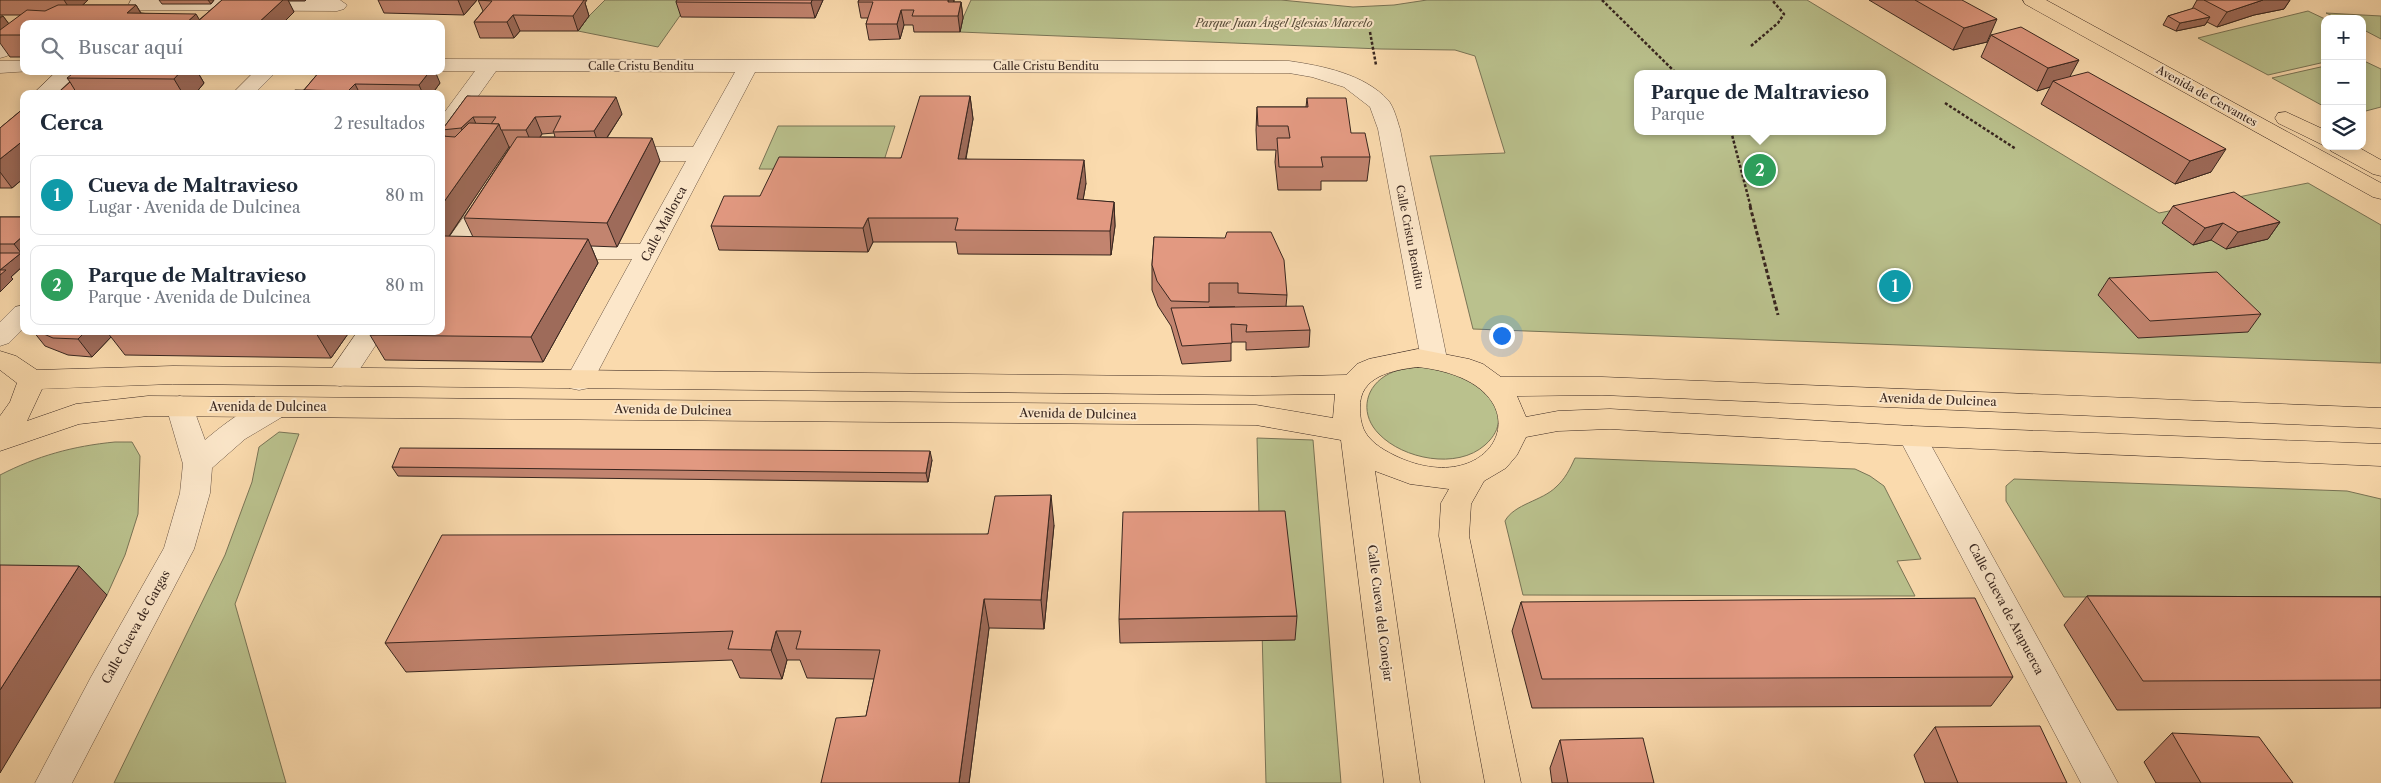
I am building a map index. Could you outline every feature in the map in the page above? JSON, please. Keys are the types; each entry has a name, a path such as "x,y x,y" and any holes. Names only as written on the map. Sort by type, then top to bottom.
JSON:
{"main road":[{"name":"Avenida de Cervantes","path":"2032,0 2381,192"},
{"name":"Avenida de Cervantes","path":"2064,0 2321,137"},
{"path":"2345,150 2381,169"},
{"path":"1418,358 1434,359 1474,372 1496,387 1506,399 1513,412 1515,429 1512,442 1502,457 1492,465 1474,473 1456,477 1437,478 1403,472 1367,453 1353,437 1345,418 1347,395 1354,384 1368,371 1391,362 1418,358"},
{"path":"0,360 8,362 31,380 173,375 579,381 1243,386 1354,384"},
{"path":"0,432 19,412 26,401 31,380"},
{"name":"Avenida de Dulcinea","path":"1496,387 1602,386 2381,418"},
{"name":"Avenida de Dulcinea","path":"0,442 76,414 148,406 1256,416 1308,422 1353,437"},
{"path":"1515,429 1558,421 1610,419 1912,436 2381,455"},
{"name":"Calle Cueva del Conejar","path":"1353,437 1402,783"},
{"path":"1474,473 1456,503 1454,536 1503,783"}],"street":[{"path":"143,0 138,4 340,3"},
{"path":"321,20 340,3"},
{"path":"0,52 20,37"},
{"name":"Calle Cristu Benditu","path":"445,65 1289,66 1315,71 1351,83 1380,104 1389,129 1434,359"},
{"path":"445,127 490,65"},
{"name":"Calle Mallorca","path":"579,381 748,66"},
{"path":"0,67 20,67"},
{"path":"48,90 65,75"},
{"path":"246,90 263,75"},
{"path":"596,154 701,154"},
{"path":"447,249 503,178"},
{"path":"447,249 482,249"},
{"path":"531,250 648,252"},
{"path":"0,337 20,317"},
{"path":"340,377 369,335"},
{"name":"Calle Cueva de Gargas","path":"53,783 179,549 195,493 198,464 180,406"},
{"path":"198,464 220,441 243,424 277,407"},
{"name":"Calle Cueva de Atapuerca","path":"1912,436 2100,783"}],"path":[{"path":"1602,0 1673,70"},
{"path":"1751,46 1778,23 1784,14 1772,0"},
{"path":"1370,32 1376,65"},
{"path":"1945,103 2016,149"},
{"path":"1732,135 1778,314"}],"green space":[{"path":"605,0 691,0 658,47 578,31 589,16"},
{"name":"Parque Juan Ángel Iglesias Marcelo","path":"971,0 1281,0 1353,7 1394,5 1427,0 1807,0 2159,213 2308,183 2381,225 2381,363 1473,329 1430,156 1505,153 1475,56 1455,50 1381,49 960,32 963,18"},
{"path":"2308,11 2321,17 2321,63 2268,75 2198,38"},
{"path":"2326,13 2363,15 2330,15"},
{"path":"2366,15 2381,16 2381,39 2366,31"},
{"path":"2366,62 2381,69 2381,107 2366,111"},
{"path":"2321,67 2321,105 2272,78"},
{"path":"778,126 895,126 881,170 759,169"},
{"path":"1421,367 1441,368 1456,374 1468,380 1490,398 1496,409 1498,421 1495,433 1485,445 1473,453 1460,457 1430,458 1402,450 1389,443 1373,427 1367,411 1372,388 1389,374 1403,369"},
{"path":"279,432 299,434 235,604 286,783 114,783 225,555 252,482 259,447"},
{"path":"1257,438 1313,440 1341,783 1266,783"},
{"path":"132,442 140,456 138,514 125,555 107,595 0,594 0,475 28,462 56,453 85,446"},
{"path":"1575,458 1855,469 1870,476 1884,486 1921,559 1897,561 1915,596 1523,595 1505,521 1509,515 1521,506 1543,496 1556,487 1567,474"},
{"path":"2014,479 2347,491 2381,499 2381,597 2064,597 2006,501 2006,486"}],"building":[{"path":"222,0 283,0 261,20 200,20"},
{"path":"478,0 584,0 573,16 513,15 507,22 474,22 492,1"},
{"path":"677,0 812,0 811,3 676,2"},
{"path":"859,0 948,0 948,2 961,2 958,16 912,16 914,10 901,10 897,24 866,24 873,2 858,2"},
{"path":"1915,0 1962,0 1997,19 1964,28"},
{"path":"2204,0 2263,0 2227,12"},
{"path":"58,5 136,5 127,13 196,14 189,20 20,20 20,35 0,35 0,30 27,10 45,11"},
{"path":"2194,8 2210,17 2180,23 2168,16"},
{"path":"2021,27 2079,60 2048,68 1991,35"},
{"path":"2088,72 2226,149 2190,161 2053,81"},
{"path":"71,75 178,75 174,79 67,78"},
{"path":"317,75 427,75 419,85 355,84 349,90 304,90"},
{"path":"70,82 75,90 61,90"},
{"path":"467,96 616,97 594,131 553,132 561,116 535,117 526,130 501,130 499,124 491,124 496,117 473,117 461,128 445,130 445,126"},
{"path":"920,96 970,96 958,159 1084,160 1077,199 1114,202 1110,231 955,230 958,218 868,218 863,228 711,226 724,196 760,196 779,157 901,158"},
{"path":"1307,98 1346,98 1351,133 1365,133 1370,157 1321,157 1323,167 1279,167 1277,138 1290,138 1288,126 1258,126 1257,107 1308,107"},
{"path":"20,111 20,143 0,159 0,128"},
{"path":"469,123 499,124 445,200 445,136 455,137"},
{"path":"517,137 652,138 607,223 464,218"},
{"path":"2234,192 2280,222 2238,232 2223,223 2205,228 2173,206"},
{"path":"0,217 20,217 20,239 14,244 0,244"},
{"path":"1227,232 1271,232 1284,260 1287,295 1238,293 1238,283 1209,283 1209,302 1171,301 1157,281 1152,265 1154,237 1225,238"},
{"path":"445,236 588,239 531,337 370,335 445,335"},
{"path":"0,253 20,253 20,254 0,270"},
{"path":"2217,272 2261,314 2150,321 2109,278"},
{"path":"1303,306 1310,330 1246,332 1247,325 1231,324 1232,343 1182,346 1171,308"},
{"path":"46,335 82,335 78,339 53,338"},
{"path":"400,448 930,451 926,473 392,467"},
{"path":"1051,495 1041,600 984,599 959,783 821,783 836,718 866,716 880,650 796,649 801,631 776,631 771,650 728,649 733,631 385,643 442,535 988,534 995,496"},
{"path":"1285,511 1297,616 1119,619 1123,512"},
{"path":"0,565 79,566 0,690"},
{"path":"2087,596 2381,597 2381,680 2143,681"},
{"path":"1975,598 2013,677 1542,679 1521,602"},
{"path":"2040,726 2067,783 1958,783 1935,727"},
{"path":"2172,733 2259,737 2293,783 2201,783"},
{"path":"1643,738 1654,783 1568,783 1560,740"}],"place":[{"name":"Parque de Maltravieso","path":"1760,170"},
{"name":"Cueva de Maltravieso","path":"1895,286"}]}
